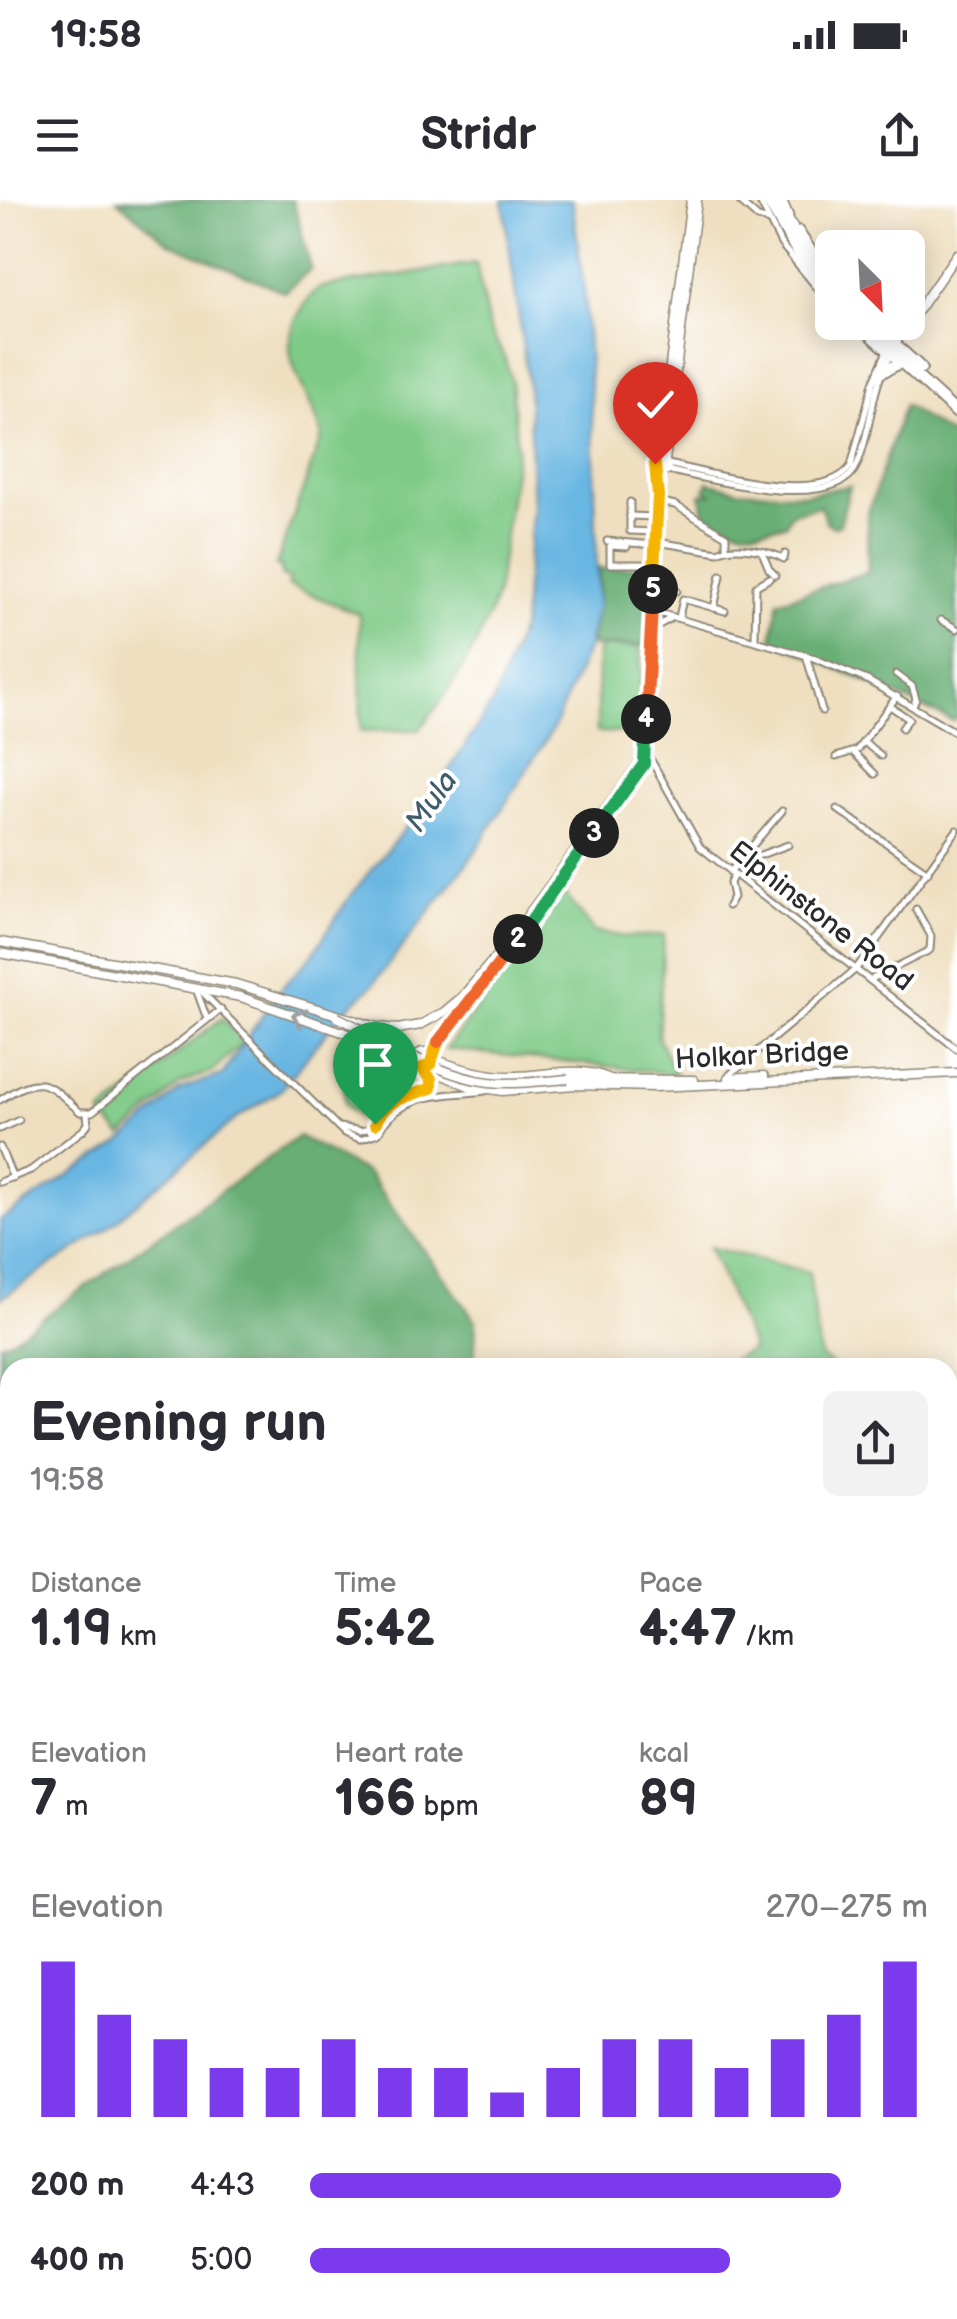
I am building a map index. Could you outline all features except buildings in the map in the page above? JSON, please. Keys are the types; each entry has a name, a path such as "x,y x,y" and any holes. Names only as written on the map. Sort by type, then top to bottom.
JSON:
{"highway":[{"path":"767,200 815,277"},
{"path":"780,200 815,264"},
{"path":"885,340 957,413"},
{"path":"888,340 957,404"},
{"path":"882,372 904,362"}],"main road":[{"path":"421,1066 416,1056 441,1034 614,803 645,754 656,517 694,200"},
{"path":"894,346 957,254"},
{"path":"0,942 236,984 337,1017 388,1028 420,1025 452,1007 510,943"},
{"path":"0,953 241,997 357,1037 488,1091 957,1071"},
{"name":"Holkar Bridge","path":"337,1017 440,1068 477,1080 726,1081"},
{"path":"421,1066 430,1065 441,1034"},
{"path":"422,1052 488,1075 578,1070 595,1072 617,1082"}],"street":[{"path":"738,200 758,218 769,221"},
{"path":"759,200 795,264 815,287"},
{"path":"664,467 762,485 798,486 843,476 852,466 873,383 894,346"},
{"path":"664,467 762,490 805,490 846,480 858,464 882,372 894,346"},
{"path":"658,498 735,538"},
{"path":"630,502 630,530 655,532"},
{"path":"630,516 656,517"},
{"path":"726,536 726,548"},
{"path":"608,541 718,552 726,548 774,552 784,559 785,554"},
{"path":"627,547 611,545 610,564 654,564"},
{"path":"755,640 756,586 773,577 762,552"},
{"path":"714,608 721,575"},
{"path":"653,590 677,591"},
{"path":"651,630 678,616 683,599 725,611"},
{"path":"652,611 806,656 867,680 956,730"},
{"path":"941,620 957,629"},
{"path":"806,656 822,712"},
{"path":"896,674 912,686 916,699 902,728"},
{"path":"836,756 854,753 898,696"},
{"path":"890,706 908,719"},
{"path":"864,742 882,756"},
{"path":"854,753 875,774"},
{"name":"Elphinstone Road","path":"645,754 700,846 957,1049"},
{"path":"837,809 928,872"},
{"path":"728,906 733,897 732,874 738,863 782,811"},
{"path":"726,1081 856,969 957,830"},
{"path":"738,863 788,845"},
{"path":"870,980 930,950 931,936 916,909"},
{"path":"198,989 336,1126 354,1138 413,1100 488,1091"},
{"path":"207,1001 207,1020"},
{"path":"0,1100 26,1084 44,1083 54,1087 80,1112 87,1113 220,1010"},
{"path":"374,1128 396,1099 431,1088 431,1079 421,1066"},
{"path":"0,1182 32,1170 83,1130 88,1124 87,1113"},
{"path":"0,1129 18,1120"},
{"path":"0,1147 14,1178"}],"green space":[{"path":"117,200 293,200 311,269 285,292 168,243"},
{"path":"476,263 489,328 511,379 517,449 497,593 464,665 419,730 361,731 359,614 288,585 290,579 282,576 281,567 276,565 322,436 292,363 291,333 305,304 322,287"},
{"path":"904,405 957,440 957,718 953,721 772,639 778,601 868,572 867,516"},
{"path":"708,482 738,490 804,494 850,486 840,524 834,527 826,522 820,506 791,513 786,524 753,530 735,528 704,514 701,494 711,494 705,489"},
{"path":"651,566 647,645 591,646 599,569"},
{"path":"598,647 641,647 640,733 597,732"},
{"path":"564,893 595,932 629,937 664,935 658,1037 676,1074 446,1049"},
{"path":"222,1018 243,1042 213,1071 181,1083 122,1136 101,1114"},
{"path":"370,1064 401,1088 375,1115 359,1117 345,1105 344,1089"},
{"path":"299,1136 368,1174 476,1321 474,1358 0,1358 0,1344"},
{"path":"709,1247 809,1272 823,1358 735,1358 753,1349"}],"water":[{"name":"Mula","path":"503,200 572,200 585,298 598,604 587,650 554,727 471,858 370,988 341,1014 280,1091 237,1118 106,1229 0,1299 0,1220 123,1141 181,1089 222,1075 279,991 313,954 350,896 436,790 493,703 522,626 533,506 528,385"}],"route":[{"path":"375,1124 396,1099 431,1088 431,1079 422,1068 430,1065 441,1034 508,954 644,764 658,496 655,464"}]}
